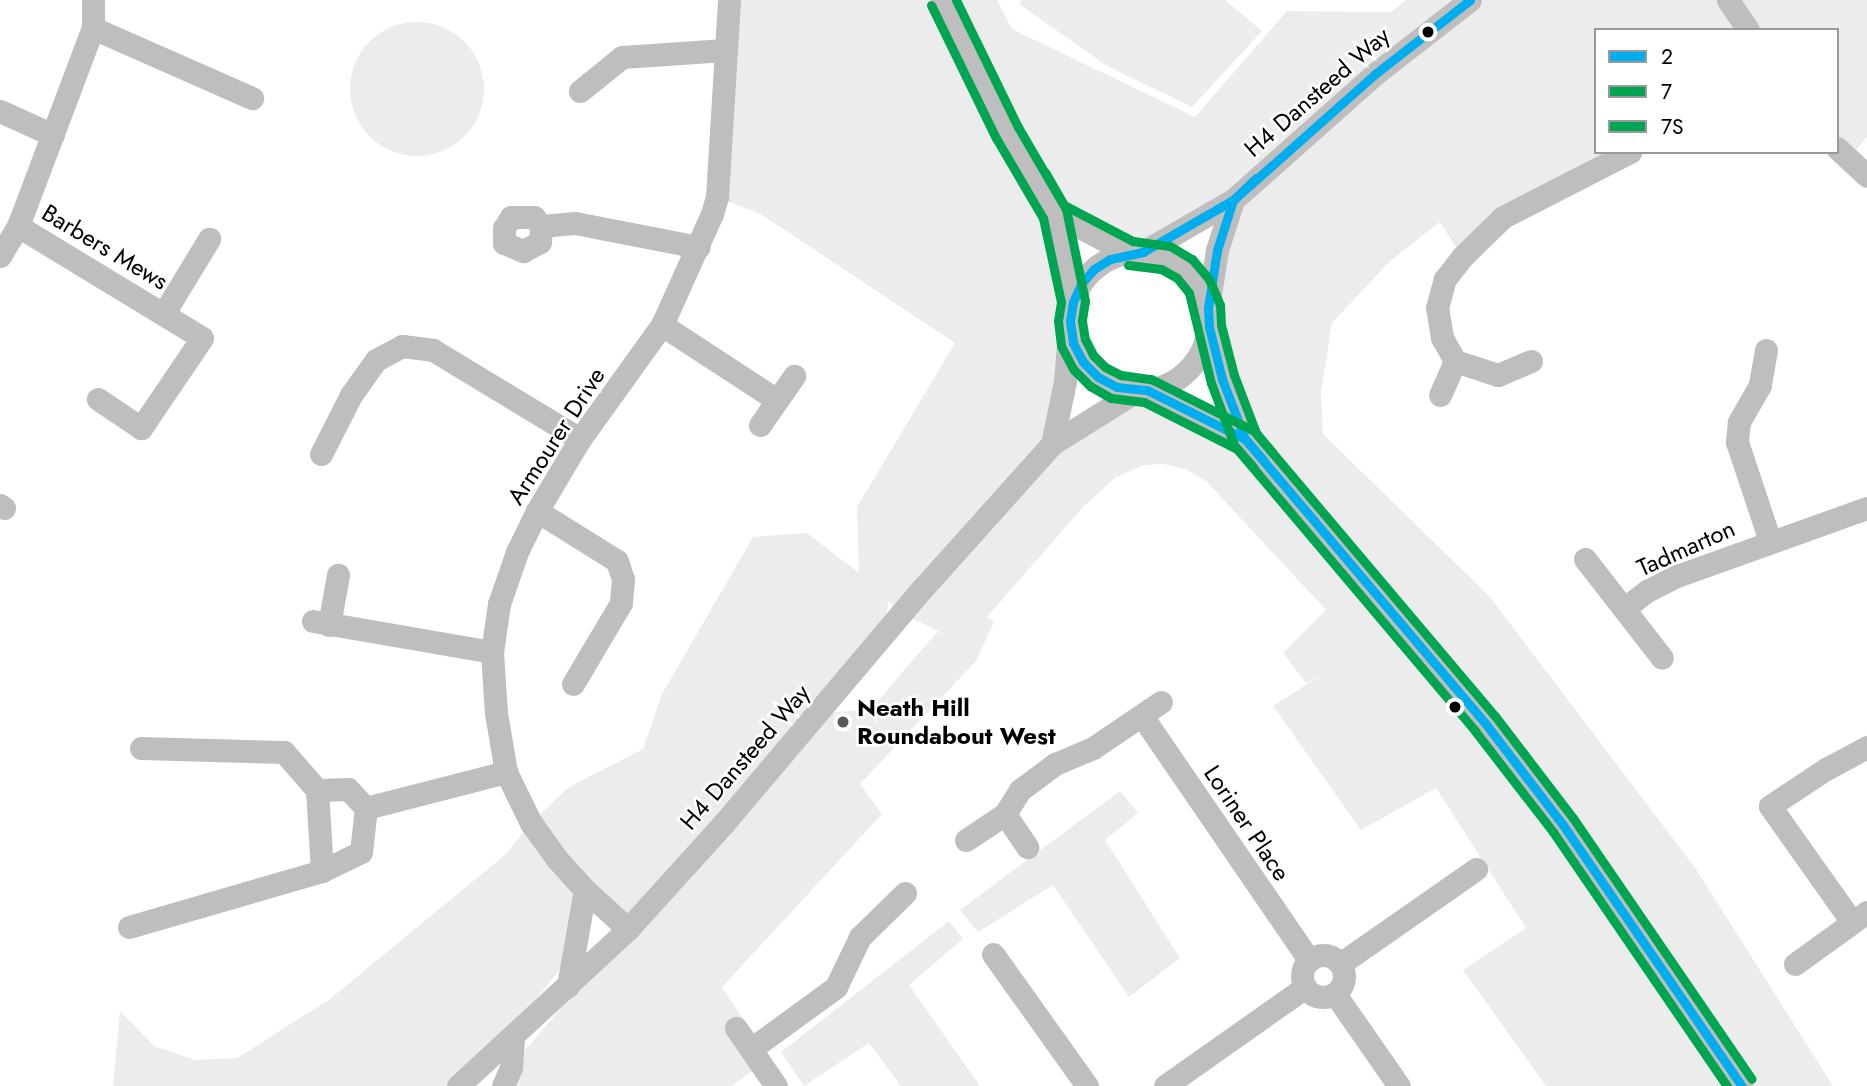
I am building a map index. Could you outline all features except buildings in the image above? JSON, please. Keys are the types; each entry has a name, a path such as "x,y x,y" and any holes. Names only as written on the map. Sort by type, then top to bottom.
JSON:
{"street":[{"path":"0,256 18,226 93,28 93,0"},
{"name":"Armourer Drive","path":"628,929 585,890 536,831 506,772 496,713 492,652 499,604 517,552 537,511 580,439 662,325 699,247 717,197 729,0"},
{"path":"942,0 1007,133 1055,214 1071,312 1073,343 1083,362 1098,377 1117,387 1143,390 1245,439"},
{"name":"H4 Dansteed Way","path":"1136,252 1233,200 1375,74 1470,0"},
{"path":"1728,0 1747,28"},
{"path":"93,28 252,98"},
{"path":"580,91 622,57 725,50"},
{"path":"0,111 53,135"},
{"path":"1839,150 1867,176"},
{"path":"1531,361 1498,375 1455,361 1442,338 1437,308 1445,279 1461,257 1503,218 1626,154"},
{"path":"1143,390 1170,383 1189,369 1203,350 1217,250 1233,200"},
{"path":"1055,214 1136,252 1165,257 1185,269 1200,287 1222,379 1245,439 1485,723 1563,825 1742,1086"},
{"path":"541,226 575,223 699,247"},
{"name":"Barbers Mews","path":"18,226 202,338 141,428 98,399"},
{"name":"Barbers Mews","path":"164,313 209,239"},
{"path":"1052,444 1065,382 1071,312 1081,284 1094,269 1110,258 1136,252"},
{"path":"662,325 777,400"},
{"path":"321,454 351,394 376,360 402,346 433,349 580,439"},
{"name":"Tadmarton","path":"1766,351 1760,385 1739,422 1737,442 1770,541"},
{"path":"1440,396 1455,361"},
{"path":"760,425 794,376"},
{"name":"H4 Dansteed Way","path":"458,1086 628,929 724,823 922,589 1052,444 1143,390"},
{"name":"Tadmarton","path":"1625,608 1647,591 1677,576 1867,508"},
{"path":"537,511 617,561 623,579 621,603 573,684"},
{"name":"Tadmarton","path":"1585,559 1662,658"},
{"path":"338,576 321,623 492,652"},
{"path":"966,840 1005,814 1020,790 1055,764 1093,748 1161,702"},
{"name":"Loriner Place","path":"1142,716 1309,960"},
{"path":"1795,964 1860,917 1770,806 1826,769 1867,747"},
{"path":"141,748 284,752 317,790 322,871"},
{"path":"366,808 506,772"},
{"path":"129,927 322,871 361,852 366,808 348,789 317,790"},
{"path":"1005,814 1027,847"},
{"path":"1340,964 1476,869"},
{"path":"568,986 585,890"},
{"path":"751,1049 836,987 860,937 905,893"},
{"path":"993,954 1087,1086"},
{"path":"1329,956 1340,964 1344,977 1335,994 1315,996 1304,988 1302,970 1309,960 1329,956"},
{"path":"1165,1086 1304,988"},
{"path":"1335,994 1399,1086"},
{"path":"736,1028 776,1086"},
{"path":"503,1086 511,1067 513,1036"}],"shaded area":[{"path":"729,0 997,0 1012,29 1195,117 1287,11 1391,12 1406,0 1867,0 1867,137 1848,160 1839,150 1839,28 1594,28 1594,154 1620,154 1462,257 1440,222 1390,261 1332,323 1321,392 1323,434 1490,597 1696,869 1833,1086 1546,1086 1463,970 1526,928 1436,788 1361,830 1273,706 1321,675 1306,683 1283,653 1326,610 1207,482 1186,469 1163,464 1144,465 1116,477 1084,506 987,617 994,622 976,661 860,784 882,814 722,987 755,1037 758,1067 732,1086 503,1086 511,1067 628,929 585,890 571,955 528,1010 457,1086 113,1086 120,1011 154,1046 195,1060 237,1058 330,999 506,854 531,823 569,787 643,749 662,694 753,537 807,533 859,573 857,507 955,343 762,215 717,197","holes":["1233,201 1209,327 1244,438 1138,390 1052,443 1065,381 1073,302 1055,215 1143,252","888,601 901,613 945,636 937,632 871,709 817,714 885,633"]},
{"path":"1022,0 1225,0 1262,31 1192,107 1107,66 1019,4"},
{"path":"417,22 443,27 464,42 479,63 484,89 479,115 464,136 443,151 417,156 391,151 370,136 355,115 350,89 355,63 370,42 391,27"},
{"path":"1120,791 1138,813 1105,840 1180,958 1129,997 1053,885 978,932 960,910"},
{"path":"949,921 963,939 909,985 980,1086 901,1086 869,1043 804,1086 781,1052"}],"transit line":[{"name":"7S","path":"956,0 1018,127 1066,209 1085,301 1082,321 1085,339 1093,355 1105,367 1121,375 1151,379 1254,431 1495,716 1573,818 1752,1079"},
{"name":"2","path":"1470,0 1375,74 1233,200 1143,252 1110,259 1094,269 1081,284 1073,302 1070,321 1073,343 1083,362 1098,377 1117,387 1147,390 1245,439 1485,723 1563,825 1742,1086"},
{"name":"7","path":"931,5 996,138 1043,218 1061,302 1058,321 1061,346 1074,370 1090,386 1111,398 1144,402 1237,449 1475,731 1553,832 1727,1086"},
{"name":"7S","path":"1045,172 1064,205 1133,241 1170,246 1192,259 1209,279 1220,305 1221,325 1234,375 1256,433 1272,452"},
{"name":"2","path":"1256,178 1233,200 1217,250 1208,308 1209,327 1222,379 1245,439 1263,460"},
{"name":"7","path":"1128,265 1161,269 1177,278 1189,293 1211,383 1234,445 1254,468"}],"place":[{"name":"Neath Hill Roundabout West","path":"843,722"}]}
